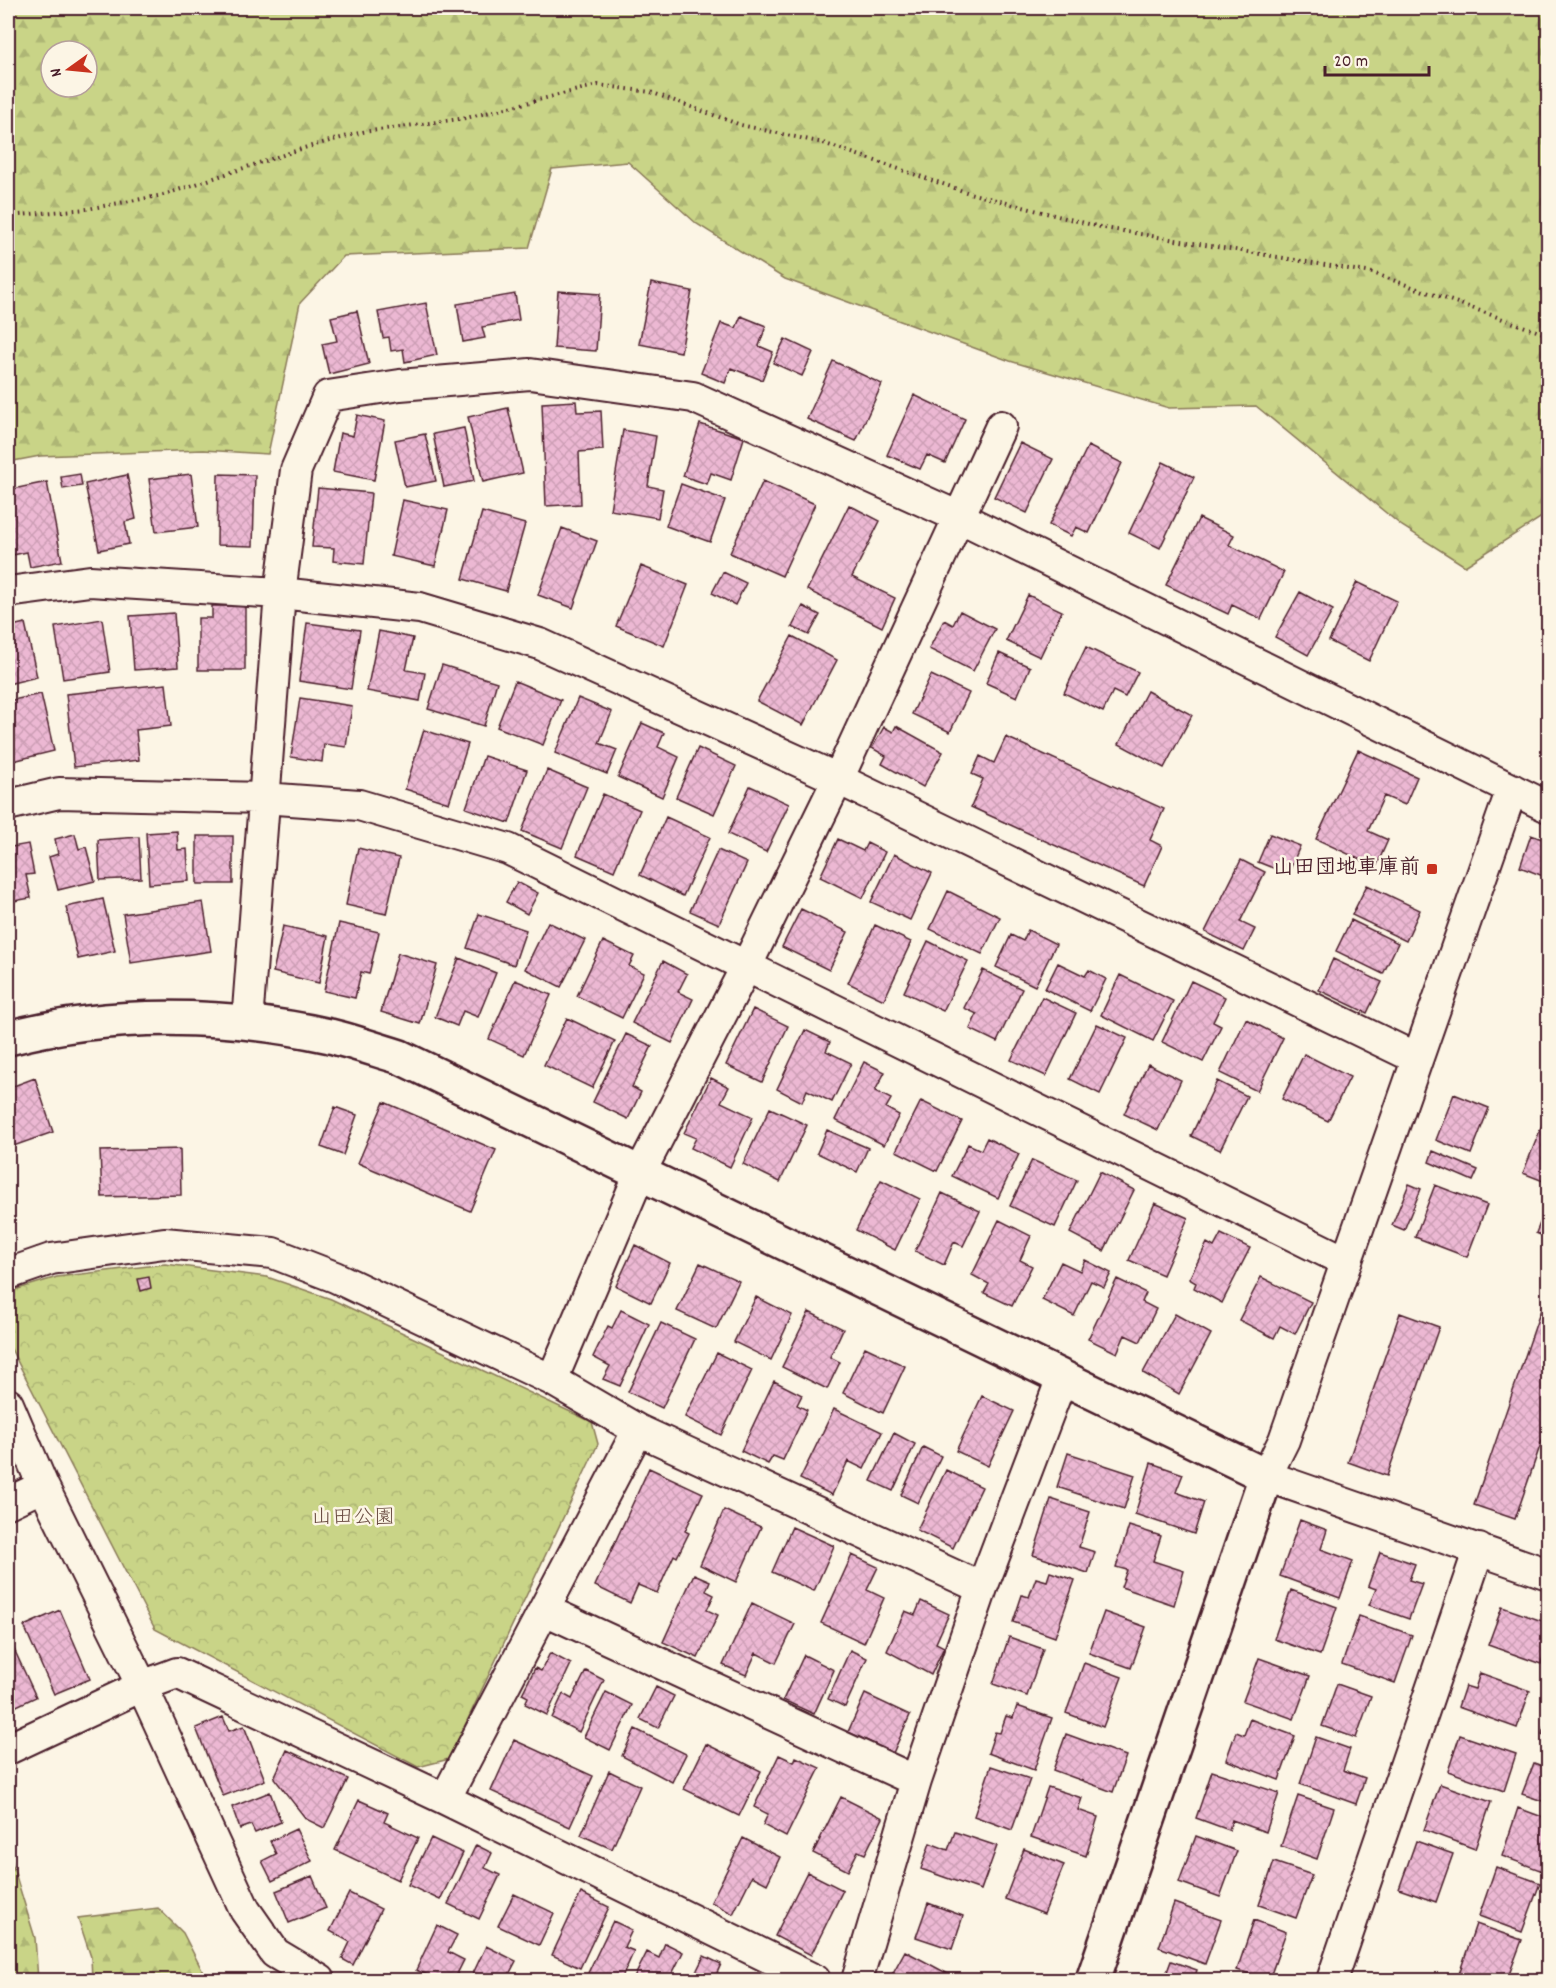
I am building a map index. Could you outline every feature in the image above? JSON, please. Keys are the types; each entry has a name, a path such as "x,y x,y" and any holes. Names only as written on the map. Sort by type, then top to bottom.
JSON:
{"street":[{"path":"247,1023 280,593 297,470 328,396 400,386 530,374 693,397 959,517 1548,807"},
{"path":"552,1380 640,1173 746,967 838,778 1001,426"},
{"path":"8,592 90,581 280,593 420,608 540,644 838,778 1416,1058"},
{"path":"1093,1980 1266,1476 1284,1440 1512,789"},
{"path":"8,805 59,793 264,798 359,805 508,849 1345,1261"},
{"path":"8,1038 97,1020 167,1018 247,1023 330,1036 400,1057 1266,1476 1548,1574"},
{"path":"8,1274 51,1259 164,1243 273,1253 335,1277 552,1380 638,1430 982,1588"},
{"path":"857,1980 916,1781 982,1588 1062,1378"},
{"path":"8,1404 43,1486 142,1686 245,1910 275,1953 320,1980"},
{"path":"445,1799 638,1430"},
{"path":"8,1503 43,1486"},
{"path":"1332,1980 1479,1549"},
{"path":"544,1610 916,1781"},
{"path":"8,1749 142,1686 177,1673 445,1799 816,1980"}],"path":[{"path":"8,216 87,209 163,195 304,148 363,132 465,118 598,85 650,92 741,125 823,143 969,193 1104,228 1373,273 1548,335"}],"green space":[{"path":"8,8 1548,8 1548,513 1465,566 1402,526 1256,406 1169,408 1010,361 785,279 697,224 628,162 552,169 529,248 344,256 300,303 268,454 203,450 40,456 8,462"},
{"name":"山田公園","path":"165,1264 267,1277 331,1299 592,1422 598,1444 449,1759 418,1767 155,1629 8,1343 8,1292 57,1277"},
{"path":"8,1850 35,1938 38,1980 8,1980"},
{"path":"158,1908 183,1933 207,1980 92,1980 91,1957 78,1918"}],"building":[{"path":"651,283 692,291 681,352 639,344"},
{"path":"558,291 600,294 596,351 554,348"},
{"path":"515,294 519,320 482,327 485,338 463,342 457,304"},
{"path":"426,303 437,355 405,362 403,349 391,351 389,337 383,338 378,312"},
{"path":"357,311 369,364 329,374 322,344 337,341 331,317"},
{"path":"741,316 766,326 759,346 773,352 762,380 731,368 725,383 701,373 721,323 736,328"},
{"path":"785,339 813,352 802,376 773,363"},
{"path":"833,361 882,384 856,441 807,419"},
{"path":"914,395 965,419 945,463 927,455 920,469 887,455"},
{"path":"576,401 577,412 601,411 603,450 579,452 581,504 546,506 542,403"},
{"path":"508,408 523,473 483,482 468,417"},
{"path":"357,415 385,421 374,480 333,472 340,433 353,436"},
{"path":"700,424 744,438 731,480 711,473 707,484 683,476"},
{"path":"464,428 474,481 444,487 433,434"},
{"path":"623,430 656,436 648,486 663,489 658,518 610,510"},
{"path":"425,434 436,481 405,487 395,440"},
{"path":"1020,443 1053,459 1027,513 994,497"},
{"path":"1088,446 1122,463 1089,533 1076,527 1071,536 1049,525"},
{"path":"1163,462 1194,477 1160,548 1129,533"},
{"path":"80,474 82,486 63,489 61,477"},
{"path":"191,474 198,527 156,532 149,479"},
{"path":"218,474 255,475 253,546 217,545"},
{"path":"127,475 136,519 125,522 129,544 99,550 85,484"},
{"path":"763,481 815,504 782,576 730,553"},
{"path":"47,482 62,561 30,567 27,552 8,556 8,490"},
{"path":"681,484 725,500 710,542 666,526"},
{"path":"318,488 371,493 364,564 333,561 334,548 312,547"},
{"path":"403,500 448,510 435,566 391,556"},
{"path":"849,505 880,521 852,577 895,598 882,627 807,590"},
{"path":"482,512 525,524 506,591 463,579"},
{"path":"1199,518 1234,535 1229,545 1284,572 1261,619 1232,605 1228,614 1166,585"},
{"path":"562,528 597,541 573,608 538,595"},
{"path":"641,566 688,585 664,646 616,626"},
{"path":"723,572 746,583 735,605 712,593"},
{"path":"1357,582 1397,601 1369,661 1329,641"},
{"path":"1300,592 1333,610 1308,655 1275,637"},
{"path":"1028,595 1062,611 1040,657 1006,641"},
{"path":"212,606 245,606 245,670 198,670 198,618 212,618"},
{"path":"803,606 820,615 809,635 792,627"},
{"path":"960,611 995,629 973,671 929,649 944,620 953,625"},
{"path":"174,613 178,667 134,670 130,616"},
{"path":"102,619 110,672 63,679 55,627"},
{"path":"25,623 37,677 8,684 8,627"},
{"path":"307,623 360,630 351,689 299,681"},
{"path":"379,631 413,638 406,670 425,673 420,701 367,691"},
{"path":"792,636 837,660 803,725 757,701"},
{"path":"1086,647 1138,672 1125,697 1113,691 1103,712 1064,693"},
{"path":"999,653 1030,667 1017,697 986,683"},
{"path":"442,665 497,682 484,726 428,709"},
{"path":"931,675 969,693 950,732 912,714"},
{"path":"515,681 561,700 543,745 497,727"},
{"path":"166,684 171,726 136,730 139,760 74,767 66,694"},
{"path":"1147,691 1192,715 1164,768 1119,744"},
{"path":"41,694 54,751 13,761 8,737 8,701"},
{"path":"300,698 352,706 346,747 324,744 322,762 291,757"},
{"path":"578,698 612,712 599,743 617,750 607,774 555,753"},
{"path":"642,723 664,733 658,747 679,757 662,797 618,777"},
{"path":"896,726 943,752 923,787 882,764 886,756 872,748 884,727 893,732"},
{"path":"424,730 468,744 449,803 405,789"},
{"path":"1006,737 1164,809 1150,840 1162,846 1144,886 971,807 983,779 972,774 980,756 994,763"},
{"path":"698,748 736,766 714,814 676,797"},
{"path":"1358,750 1417,777 1405,805 1384,796 1368,831 1388,840 1376,867 1316,839"},
{"path":"484,756 527,770 509,823 466,808"},
{"path":"547,770 587,787 562,848 522,831"},
{"path":"750,786 789,804 766,852 728,834"},
{"path":"603,794 640,810 614,871 577,855"},
{"path":"666,817 710,837 683,896 640,875"},
{"path":"1545,830 1548,831 1548,878 1520,867 1531,835 1542,839"},
{"path":"177,831 178,850 187,849 189,881 149,884 146,833"},
{"path":"75,834 79,849 86,847 95,881 58,890 49,857 58,854 55,839"},
{"path":"1270,834 1300,846 1288,874 1258,862"},
{"path":"197,836 233,836 233,884 197,884"},
{"path":"139,837 141,878 100,880 98,840"},
{"path":"8,838 10,838 12,847 28,844 34,874 26,875 31,898 8,902"},
{"path":"838,839 863,851 867,843 885,852 863,898 820,877"},
{"path":"358,848 399,858 386,914 346,905"},
{"path":"718,850 747,863 719,924 690,911"},
{"path":"894,854 932,873 910,920 871,902"},
{"path":"1241,860 1265,872 1240,922 1255,929 1244,951 1205,932"},
{"path":"517,882 538,893 527,914 506,902"},
{"path":"1367,885 1420,910 1406,941 1352,915"},
{"path":"948,891 1000,917 982,954 930,929"},
{"path":"103,899 115,951 78,959 66,907"},
{"path":"203,902 211,951 131,963 123,914"},
{"path":"801,909 848,932 829,970 782,947"},
{"path":"479,914 526,930 514,965 467,948"},
{"path":"1351,920 1398,943 1383,974 1336,951"},
{"path":"548,922 585,940 561,987 525,969"},
{"path":"339,923 379,932 369,974 361,972 355,998 324,991"},
{"path":"875,925 911,942 884,1000 848,983"},
{"path":"283,926 328,936 319,983 273,972"},
{"path":"1028,930 1056,944 1035,986 996,967 1011,935 1023,941"},
{"path":"8,937 13,956 8,957"},
{"path":"603,941 634,956 629,966 644,973 622,1018 577,996"},
{"path":"928,941 968,961 943,1011 904,992"},
{"path":"398,953 437,965 420,1024 381,1012"},
{"path":"459,958 496,973 478,1017 463,1011 457,1026 435,1017"},
{"path":"1333,959 1382,982 1367,1013 1319,990"},
{"path":"663,961 687,974 678,992 693,999 672,1043 632,1023"},
{"path":"1058,963 1085,976 1089,970 1106,979 1090,1011 1045,989"},
{"path":"983,970 1022,989 997,1042 970,1029 977,1014 964,1008"},
{"path":"1120,975 1173,1001 1153,1041 1101,1015"},
{"path":"515,980 551,995 524,1055 489,1039"},
{"path":"1191,981 1225,997 1213,1022 1221,1026 1203,1062 1162,1042"},
{"path":"1042,997 1076,1013 1046,1076 1011,1060"},
{"path":"753,1009 788,1026 762,1082 726,1065"},
{"path":"567,1018 615,1041 592,1088 544,1065"},
{"path":"1246,1019 1283,1038 1257,1091 1220,1073"},
{"path":"1097,1024 1127,1038 1100,1094 1070,1079"},
{"path":"805,1030 830,1042 826,1051 851,1063 832,1102 807,1090 802,1102 777,1089"},
{"path":"626,1034 652,1046 632,1087 641,1092 628,1119 593,1102"},
{"path":"1304,1054 1350,1077 1328,1121 1282,1099"},
{"path":"864,1062 885,1072 875,1091 891,1099 886,1108 899,1115 884,1145 835,1120"},
{"path":"1148,1064 1181,1080 1158,1130 1124,1114"},
{"path":"35,1078 53,1132 8,1148 8,1088"},
{"path":"711,1078 729,1087 721,1102 753,1117 730,1167 691,1148 696,1138 684,1133"},
{"path":"1217,1081 1247,1096 1220,1150 1191,1136"},
{"path":"1454,1094 1489,1108 1471,1154 1436,1140"},
{"path":"921,1101 962,1121 937,1171 896,1151"},
{"path":"384,1102 496,1150 470,1211 358,1163"},
{"path":"335,1107 357,1115 343,1155 321,1147"},
{"path":"770,1108 807,1125 780,1182 743,1164"},
{"path":"1545,1118 1548,1119 1548,1183 1523,1173"},
{"path":"827,1130 868,1148 857,1172 817,1153"},
{"path":"987,1138 1019,1154 998,1198 952,1176 968,1144 981,1150"},
{"path":"180,1149 181,1195 102,1197 100,1151"},
{"path":"1433,1151 1478,1170 1473,1181 1429,1162"},
{"path":"1032,1160 1077,1180 1055,1227 1010,1206"},
{"path":"1100,1172 1134,1190 1104,1251 1070,1233"},
{"path":"881,1180 920,1199 895,1250 856,1230"},
{"path":"1409,1184 1421,1189 1404,1230 1392,1225"},
{"path":"1435,1185 1487,1205 1467,1257 1415,1237"},
{"path":"942,1193 980,1211 963,1246 954,1242 944,1265 915,1251"},
{"path":"1155,1203 1188,1218 1163,1275 1129,1260"},
{"path":"999,1220 1031,1236 1020,1260 1032,1266 1012,1306 984,1293 989,1284 972,1275"},
{"path":"1540,1223 1548,1226 1548,1238 1536,1233"},
{"path":"1221,1234 1250,1248 1222,1303 1194,1288 1196,1283 1189,1279 1207,1243 1214,1247"},
{"path":"635,1245 670,1263 651,1303 616,1286"},
{"path":"1085,1260 1111,1273 1104,1287 1091,1281 1074,1316 1042,1300 1061,1262 1080,1271"},
{"path":"700,1263 739,1281 716,1329 677,1311"},
{"path":"149,1277 151,1288 141,1291 138,1279"},
{"path":"1261,1277 1311,1302 1295,1334 1280,1326 1274,1338 1239,1320"},
{"path":"1117,1279 1146,1293 1142,1302 1156,1309 1140,1342 1125,1335 1117,1353 1088,1339"},
{"path":"1548,1289 1548,1423 1515,1519 1474,1505"},
{"path":"756,1297 792,1315 771,1360 734,1342"},
{"path":"621,1310 649,1324 620,1386 603,1379 610,1366 593,1357 608,1326 612,1328"},
{"path":"809,1312 843,1329 830,1357 840,1362 827,1389 782,1367"},
{"path":"1400,1313 1439,1327 1387,1476 1348,1462"},
{"path":"1175,1314 1211,1334 1179,1394 1143,1373"},
{"path":"661,1323 695,1339 662,1408 628,1392"},
{"path":"865,1347 905,1366 883,1413 843,1393"},
{"path":"717,1353 752,1370 721,1435 685,1417"},
{"path":"774,1381 802,1395 797,1405 807,1410 783,1460 773,1456 768,1464 741,1451"},
{"path":"982,1396 1014,1411 988,1466 956,1451"},
{"path":"834,1409 882,1432 864,1469 848,1461 832,1495 800,1479"},
{"path":"894,1433 915,1444 893,1491 871,1481"},
{"path":"923,1447 941,1456 918,1503 901,1495"},
{"path":"1068,1453 1135,1475 1124,1509 1057,1487"},
{"path":"1151,1463 1183,1474 1176,1492 1204,1502 1194,1534 1135,1514"},
{"path":"649,1468 703,1493 685,1531 689,1533 677,1557 674,1555 657,1593 638,1585 630,1603 595,1586"},
{"path":"946,1470 982,1487 953,1548 917,1530"},
{"path":"1051,1499 1090,1512 1079,1547 1095,1552 1088,1573 1033,1555"},
{"path":"724,1510 761,1527 736,1582 700,1565"},
{"path":"1300,1520 1327,1530 1321,1549 1353,1561 1340,1598 1280,1576"},
{"path":"1129,1526 1161,1536 1153,1561 1184,1571 1174,1605 1121,1587 1127,1570 1116,1567"},
{"path":"792,1527 834,1546 814,1591 772,1572"},
{"path":"1380,1552 1415,1564 1409,1580 1422,1584 1409,1619 1369,1605 1376,1589 1368,1586"},
{"path":"852,1555 878,1567 867,1590 884,1598 864,1643 821,1623"},
{"path":"1050,1572 1075,1580 1055,1637 1013,1622 1022,1595 1029,1597 1036,1578 1047,1581"},
{"path":"694,1574 710,1581 706,1591 714,1595 707,1610 718,1615 698,1658 663,1642"},
{"path":"1291,1590 1337,1607 1320,1655 1274,1639"},
{"path":"921,1601 949,1614 936,1643 944,1647 931,1675 887,1651 905,1611 915,1615"},
{"path":"752,1603 795,1624 776,1663 756,1653 746,1675 723,1665"},
{"path":"1502,1607 1548,1623 1548,1641 1541,1664 1488,1645"},
{"path":"60,1610 90,1679 54,1694 24,1626"},
{"path":"1104,1612 1146,1627 1131,1668 1089,1653"},
{"path":"1359,1616 1412,1635 1395,1683 1342,1664"},
{"path":"8,1636 36,1697 8,1710"},
{"path":"1009,1637 1043,1649 1027,1696 993,1684"},
{"path":"850,1650 867,1658 845,1707 828,1699"},
{"path":"550,1653 571,1664 547,1715 525,1704 528,1697 522,1694 535,1668 541,1671"},
{"path":"804,1655 834,1670 814,1714 783,1700"},
{"path":"1259,1658 1310,1676 1294,1719 1243,1701"},
{"path":"1084,1663 1122,1677 1103,1727 1066,1713"},
{"path":"586,1671 604,1680 579,1732 552,1718 563,1694 572,1699"},
{"path":"1480,1673 1530,1691 1517,1728 1458,1707 1465,1686 1475,1689"},
{"path":"1337,1684 1371,1696 1356,1738 1322,1726"},
{"path":"656,1687 674,1696 658,1728 640,1719"},
{"path":"606,1692 632,1705 610,1750 584,1737"},
{"path":"865,1694 910,1715 893,1753 848,1732"},
{"path":"1017,1706 1052,1718 1034,1770 988,1753 995,1732 1000,1733 1006,1716 1013,1718"},
{"path":"1548,1716 1548,1737 1542,1734"},
{"path":"223,1717 229,1731 244,1726 265,1780 223,1796 196,1728"},
{"path":"1250,1719 1295,1736 1279,1780 1226,1760 1236,1732 1244,1735"},
{"path":"635,1729 686,1754 672,1782 622,1756"},
{"path":"1066,1734 1126,1756 1113,1792 1053,1770"},
{"path":"1460,1735 1516,1754 1504,1791 1448,1771"},
{"path":"1316,1737 1350,1749 1343,1770 1365,1778 1356,1804 1300,1784"},
{"path":"514,1740 593,1776 570,1827 491,1791"},
{"path":"706,1744 761,1771 739,1816 684,1789"},
{"path":"287,1750 348,1779 324,1828 306,1819 274,1778"},
{"path":"779,1755 794,1762 796,1757 820,1768 786,1837 763,1825 768,1814 754,1807"},
{"path":"1534,1763 1548,1768 1548,1803 1522,1794"},
{"path":"991,1766 1030,1779 1012,1830 974,1816"},
{"path":"609,1771 640,1786 612,1849 581,1835"},
{"path":"1212,1771 1279,1793 1266,1832 1232,1820 1229,1830 1196,1818"},
{"path":"1440,1784 1491,1802 1475,1849 1424,1830"},
{"path":"1048,1787 1082,1798 1078,1810 1098,1817 1086,1856 1031,1837"},
{"path":"270,1792 281,1822 255,1833 251,1825 240,1829 232,1807"},
{"path":"1298,1796 1334,1808 1317,1859 1281,1846"},
{"path":"841,1797 883,1818 865,1854 858,1851 848,1871 813,1853"},
{"path":"359,1800 388,1813 384,1822 418,1838 398,1880 335,1850"},
{"path":"1518,1808 1548,1819 1548,1873 1502,1856"},
{"path":"296,1829 312,1861 272,1881 262,1861 276,1854 270,1841"},
{"path":"955,1832 997,1846 981,1890 921,1869 930,1843 948,1850"},
{"path":"1196,1836 1237,1851 1220,1897 1179,1882"},
{"path":"431,1838 463,1853 440,1900 408,1885"},
{"path":"743,1838 780,1857 767,1884 752,1876 733,1914 711,1902"},
{"path":"1416,1841 1453,1854 1436,1902 1399,1889"},
{"path":"476,1845 492,1853 485,1868 500,1875 479,1919 448,1904"},
{"path":"1024,1849 1064,1865 1044,1914 1005,1899"},
{"path":"1274,1862 1312,1875 1296,1918 1259,1905"},
{"path":"1496,1867 1540,1883 1522,1932 1479,1916"},
{"path":"807,1872 843,1890 811,1955 775,1936"},
{"path":"312,1876 326,1908 289,1923 276,1891"},
{"path":"349,1893 381,1909 353,1965 342,1959 350,1942 330,1931"},
{"path":"581,1893 609,1907 580,1968 552,1955"},
{"path":"514,1894 554,1913 539,1945 498,1926"},
{"path":"928,1903 963,1916 952,1949 916,1937"},
{"path":"1174,1903 1221,1920 1205,1964 1159,1947"},
{"path":"1254,1920 1286,1932 1269,1980 1237,1970"},
{"path":"613,1921 632,1930 624,1947 634,1951 621,1980 603,1980 588,1973"},
{"path":"1476,1924 1522,1940 1507,1980 1469,1980 1458,1977"},
{"path":"437,1925 457,1935 448,1952 464,1960 454,1980 439,1980 416,1970"},
{"path":"665,1943 683,1952 669,1980 633,1980 647,1952 659,1958"},
{"path":"486,1946 516,1961 506,1980 470,1980"},
{"path":"905,1951 952,1976 949,1980 889,1980"},
{"path":"704,1956 721,1964 717,1973 732,1980 692,1980"},
{"path":"1171,1961 1197,1970 1195,1977 1205,1980 1164,1980"},
{"path":"542,1974 555,1980 539,1980"}],"place":[{"name":"山田団地車庫前","path":"1432,869"}]}
